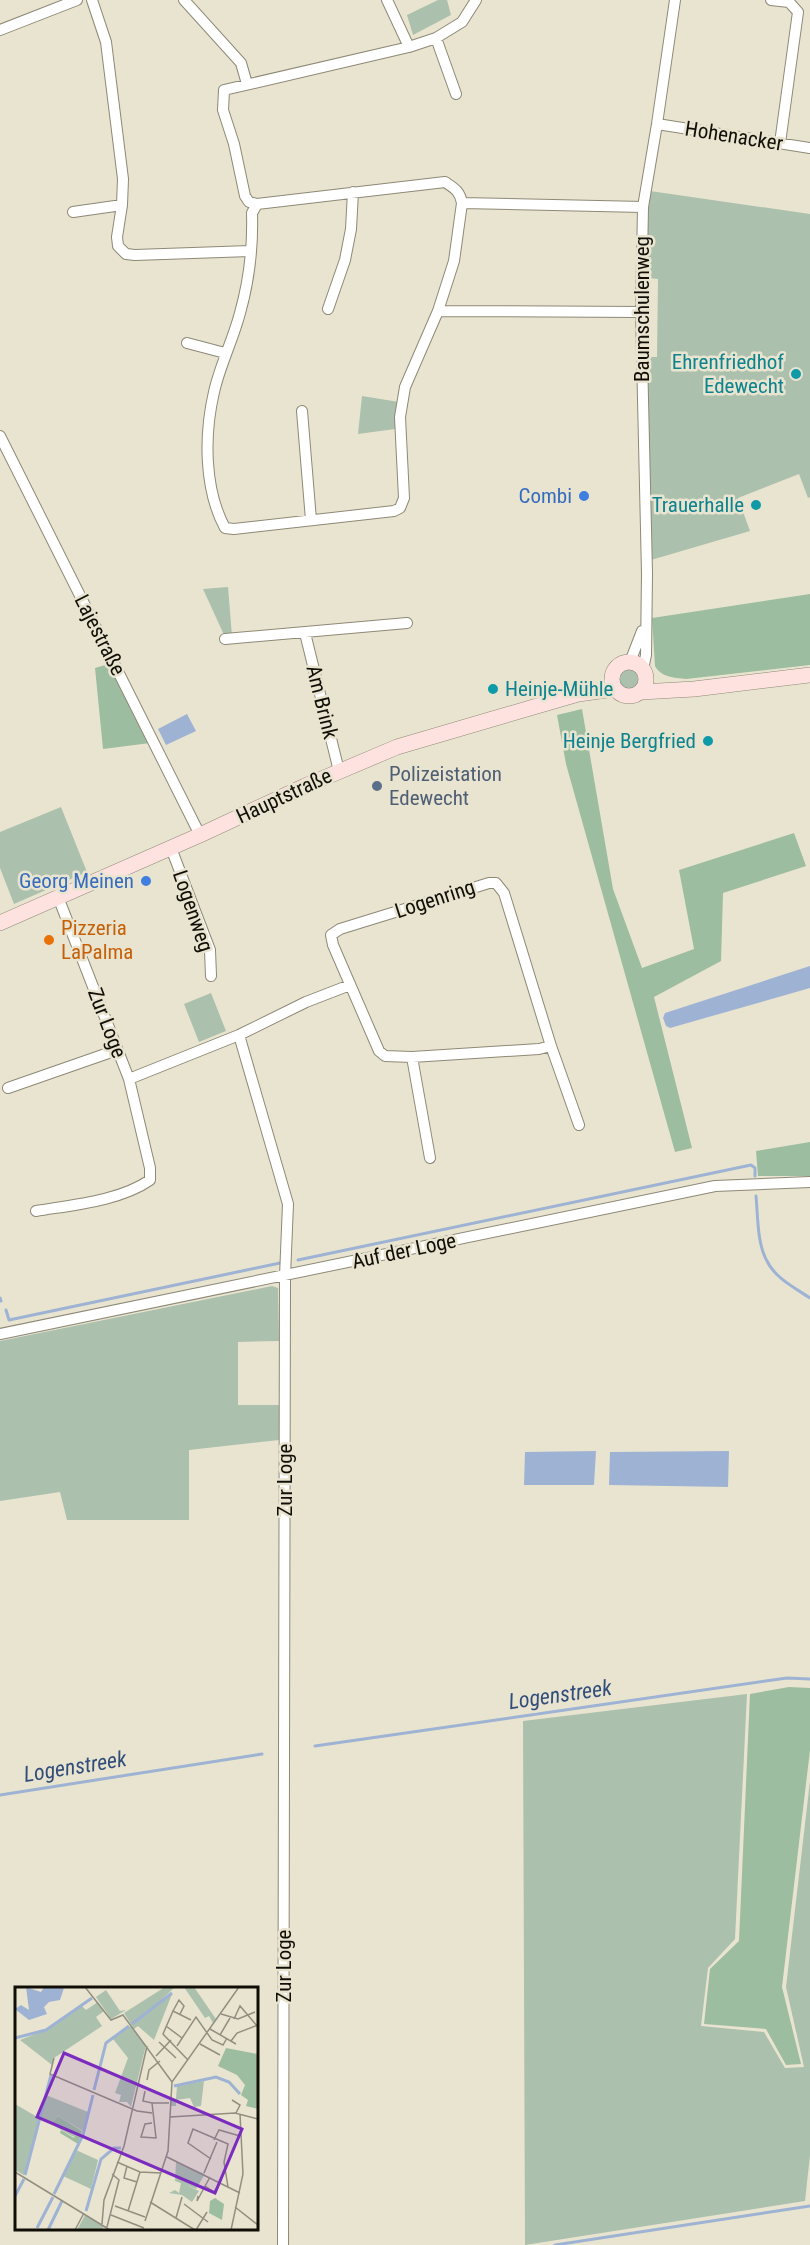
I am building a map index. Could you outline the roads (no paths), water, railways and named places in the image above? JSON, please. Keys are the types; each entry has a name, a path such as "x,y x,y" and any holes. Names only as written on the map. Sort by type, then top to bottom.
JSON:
{"main road":[{"name":"Hauptstraße","path":"0,922 397,747 613,684 615,668 619,664 640,675"},
{"path":"613,684 618,693 628,697 640,675 677,689 810,675"}],"street":[{"path":"0,30 77,0"},
{"path":"92,0 108,53 123,179 118,246 126,254 250,251"},
{"path":"184,0 241,63 247,84"},
{"path":"387,0 409,47"},
{"path":"257,204 252,213 250,251 241,311 225,353 214,393 208,432 210,483 220,519 225,528 234,529 394,511 400,508 404,498 400,417 405,387 438,312 454,261 462,203 460,195 455,188 445,182 257,204 249,202 245,196 239,164 223,110 224,90 409,47 436,38 462,22 476,0"},
{"name":"Baumschulenweg","path":"640,675 646,655 641,312 643,207 675,0"},
{"path":"771,0 789,2 798,12 780,143"},
{"path":"436,38 456,94"},
{"name":"Hohenacker","path":"657,124 810,148"},
{"path":"328,309 345,260 351,229 353,192"},
{"path":"462,203 643,207"},
{"path":"73,212 122,205"},
{"path":"438,312 641,312"},
{"path":"187,343 225,353"},
{"path":"302,411 311,520"},
{"name":"Lajestraße","path":"0,436 200,835"},
{"name":"Am Brink","path":"225,639 407,622"},
{"name":"Am Brink","path":"305,633 339,771"},
{"name":"Logenweg","path":"171,848 210,950 211,976"},
{"name":"Logenring","path":"551,1046 538,1049 412,1057 385,1056 380,1051 350,985 331,935 340,929 482,884 496,883 504,893 551,1046 579,1125"},
{"name":"Zur Loge","path":"58,897 129,1079 239,1035 288,1204 285,1276 283,2245"},
{"path":"239,1035 306,1002 350,985"},
{"path":"9,1088 117,1050"},
{"path":"412,1057 430,1158"},
{"path":"36,1211 87,1202 138,1189 150,1180 150,1168 129,1079"},
{"name":"Auf der Loge","path":"0,1334 715,1185 810,1182"}],"water":[{"path":"187,714 196,731 166,745 158,729"},
{"path":"810,966 810,988 670,1028 666,1026 663,1018 665,1013"},
{"path":"596,1451 594,1485 524,1485 525,1452"},
{"path":"729,1451 728,1487 609,1485 610,1452"}],"waterway":[{"path":"298,1260 751,1165 755,1168 755,1176"},
{"path":"756,1196 760,1238 767,1261 780,1278 810,1298"},
{"path":"6,1310 9,1320 280,1263"},
{"name":"Logenstreek","path":"315,1746 787,1678 810,1679"},
{"name":"Logenstreek","path":"0,1795 262,1754"},
{"path":"555,2245 810,2206"}],"place":[{"name":"Ehrenfriedhof Edewecht","path":"796,374"},
{"name":"Combi","path":"584,496"},
{"name":"Trauerhalle","path":"756,505"},
{"name":"Heinje-Mühle","path":"493,689"},
{"name":"Heinje Bergfried","path":"708,741"},
{"name":"Polizeistation Edewecht","path":"377,786"},
{"name":"Georg Meinen","path":"146,881"},
{"name":"Pizzeria LaPalma","path":"49,940"}]}
